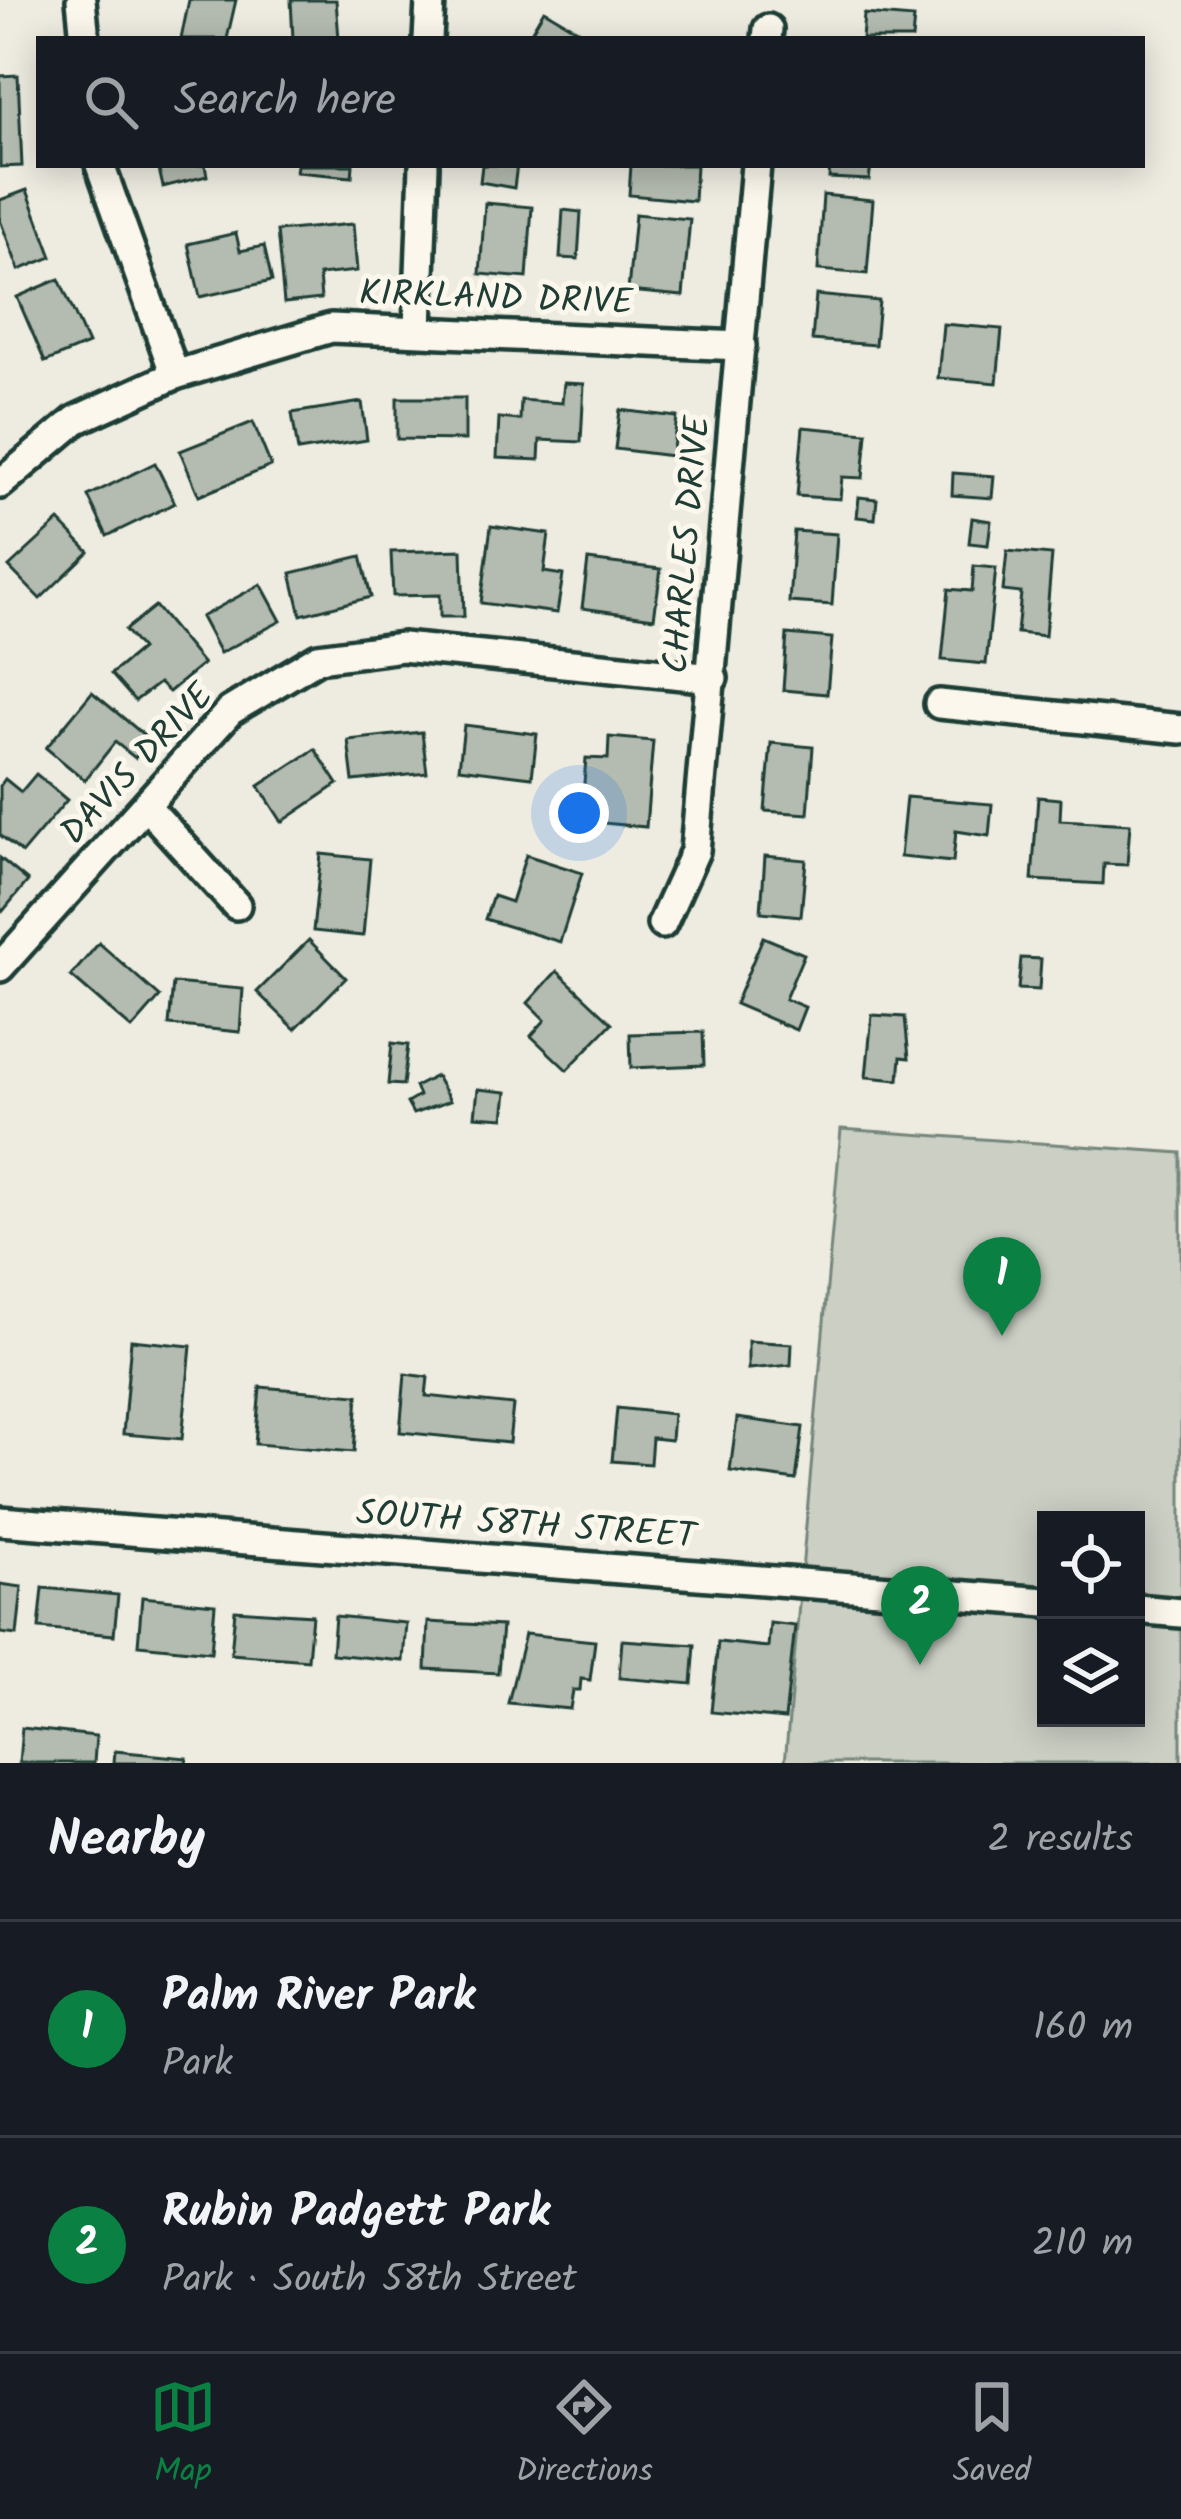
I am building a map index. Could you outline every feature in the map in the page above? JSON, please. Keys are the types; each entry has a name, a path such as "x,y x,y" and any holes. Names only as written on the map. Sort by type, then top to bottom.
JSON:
{"street":[{"path":"81,0 85,36"},
{"path":"428,36 430,2"},
{"path":"101,168 175,375"},
{"path":"418,329 424,168"},
{"name":"CHARLES DRIVE","path":"662,924 695,851 756,168"},
{"name":"KIRKLAND DRIVE","path":"0,484 76,420 175,375 331,328 741,346"},
{"name":"DAVIS DRIVE","path":"0,968 230,711 318,658 402,647 713,678"},
{"path":"939,704 1181,729"},
{"path":"147,806 236,904"},
{"name":"SOUTH 58TH STREET","path":"0,1521 1037,1601"},
{"path":"1145,1610 1181,1613"}],"shaded area":[{"path":"841,1129 1181,1153 1181,1763 785,1763"}],"building":[{"path":"189,0 236,0 228,36 182,36"},
{"path":"291,0 336,0 339,36 293,36"},
{"path":"544,10 586,35 586,36 529,36"},
{"path":"864,14 914,18 912,36 862,36"},
{"path":"18,75 22,166 0,167 0,76"},
{"path":"159,168 206,168 207,176 163,187"},
{"path":"297,168 353,168 352,177 296,172"},
{"path":"482,168 517,168 514,188 480,182"},
{"path":"631,168 696,168 694,201 629,195"},
{"path":"830,168 871,168 869,180 829,178"},
{"path":"27,190 52,257 19,270 0,220 0,200"},
{"path":"823,195 873,200 867,274 818,270"},
{"path":"485,203 532,207 527,278 480,274"},
{"path":"563,210 581,212 578,259 560,258"},
{"path":"635,214 690,219 683,296 628,291"},
{"path":"353,224 357,271 319,275 321,299 284,303 277,231"},
{"path":"236,233 240,251 264,246 272,281 200,297 188,244"},
{"path":"59,279 88,344 45,362 17,297"},
{"path":"816,295 879,301 875,345 812,340"},
{"path":"943,324 1002,329 997,383 938,378"},
{"path":"564,383 584,384 581,442 540,440 539,460 497,458 499,418 520,420 521,400 562,403"},
{"path":"397,398 465,398 465,440 397,439"},
{"path":"362,402 367,440 298,451 292,413"},
{"path":"620,410 677,417 672,456 615,449"},
{"path":"253,422 271,466 199,496 180,451"},
{"path":"803,427 867,433 863,478 842,477 840,499 797,496"},
{"path":"155,463 175,503 107,536 88,496"},
{"path":"953,473 994,476 992,498 952,495"},
{"path":"859,497 877,499 875,519 857,517"},
{"path":"972,518 991,521 988,545 969,543"},
{"path":"59,521 89,552 40,599 9,567"},
{"path":"491,526 549,534 544,572 563,575 557,613 481,603"},
{"path":"794,531 837,534 832,605 789,602"},
{"path":"462,550 464,617 440,617 440,595 393,596 391,552"},
{"path":"1007,551 1052,555 1045,636 1017,633 1021,593 1003,591"},
{"path":"361,556 371,597 301,615 291,573"},
{"path":"588,560 661,569 654,618 582,608"},
{"path":"974,566 996,568 986,664 942,660 949,589 972,591"},
{"path":"261,584 281,621 220,653 201,617"},
{"path":"155,606 203,664 169,692 159,683 135,701 111,674 141,649 125,630"},
{"path":"787,634 832,638 827,694 783,690"},
{"path":"92,692 150,740 135,758 115,742 85,780 46,748"},
{"path":"464,725 537,734 532,777 459,768"},
{"path":"422,732 427,773 353,781 348,740"},
{"path":"609,737 653,741 646,827 581,821 586,758 608,759"},
{"path":"771,743 813,747 808,814 765,811"},
{"path":"315,749 338,784 282,822 259,786"},
{"path":"36,774 67,800 22,853 0,835 0,786 5,779 21,792"},
{"path":"906,797 992,804 989,836 956,831 953,862 900,857"},
{"path":"1038,797 1061,799 1060,820 1130,824 1127,865 1104,864 1103,884 1032,880"},
{"path":"321,854 370,859 363,936 313,931"},
{"path":"526,855 582,873 560,942 485,919 493,896 511,902"},
{"path":"765,856 806,860 801,916 761,912"},
{"path":"0,858 28,881 3,911 0,908"},
{"path":"763,937 804,954 785,999 805,1007 796,1030 735,1004"},
{"path":"309,940 346,978 295,1029 257,992"},
{"path":"99,943 160,997 132,1029 71,976"},
{"path":"1021,958 1041,959 1039,990 1018,989"},
{"path":"557,971 612,1023 567,1070 531,1036 545,1020 528,1003"},
{"path":"173,983 243,989 240,1032 169,1025"},
{"path":"872,1015 905,1017 909,1058 901,1057 899,1080 866,1077"},
{"path":"703,1032 704,1065 631,1068 630,1034"},
{"path":"392,1043 408,1045 403,1085 388,1084"},
{"path":"436,1076 450,1101 413,1114 407,1103 419,1096 415,1087"},
{"path":"478,1089 507,1092 504,1118 475,1116"},
{"path":"131,1340 191,1346 182,1439 123,1434"},
{"path":"748,1341 792,1344 791,1365 748,1369"},
{"path":"405,1374 428,1377 426,1396 513,1405 509,1443 400,1432"},
{"path":"260,1387 358,1395 354,1452 255,1444"},
{"path":"617,1408 673,1414 671,1440 652,1438 650,1464 612,1461"},
{"path":"737,1418 803,1427 796,1480 730,1471"},
{"path":"0,1584 22,1587 17,1635 0,1633"},
{"path":"43,1588 118,1595 114,1635 39,1628"},
{"path":"142,1597 215,1604 211,1652 138,1645"},
{"path":"235,1610 312,1615 308,1660 231,1654"},
{"path":"335,1616 406,1623 403,1661 332,1654"},
{"path":"428,1622 502,1626 498,1673 426,1669"},
{"path":"770,1623 795,1626 785,1719 711,1712 718,1642 768,1647"},
{"path":"525,1634 595,1641 590,1680 581,1679 580,1690 573,1690 570,1709 508,1703"},
{"path":"622,1640 695,1645 692,1684 619,1678"},
{"path":"22,1728 96,1736 94,1763 19,1763"},
{"path":"115,1751 187,1758 186,1763 114,1763"}],"place":[{"name":"Palm River Park","path":"1002,1336"},
{"name":"Rubin Padgett Park","path":"920,1665"}]}
